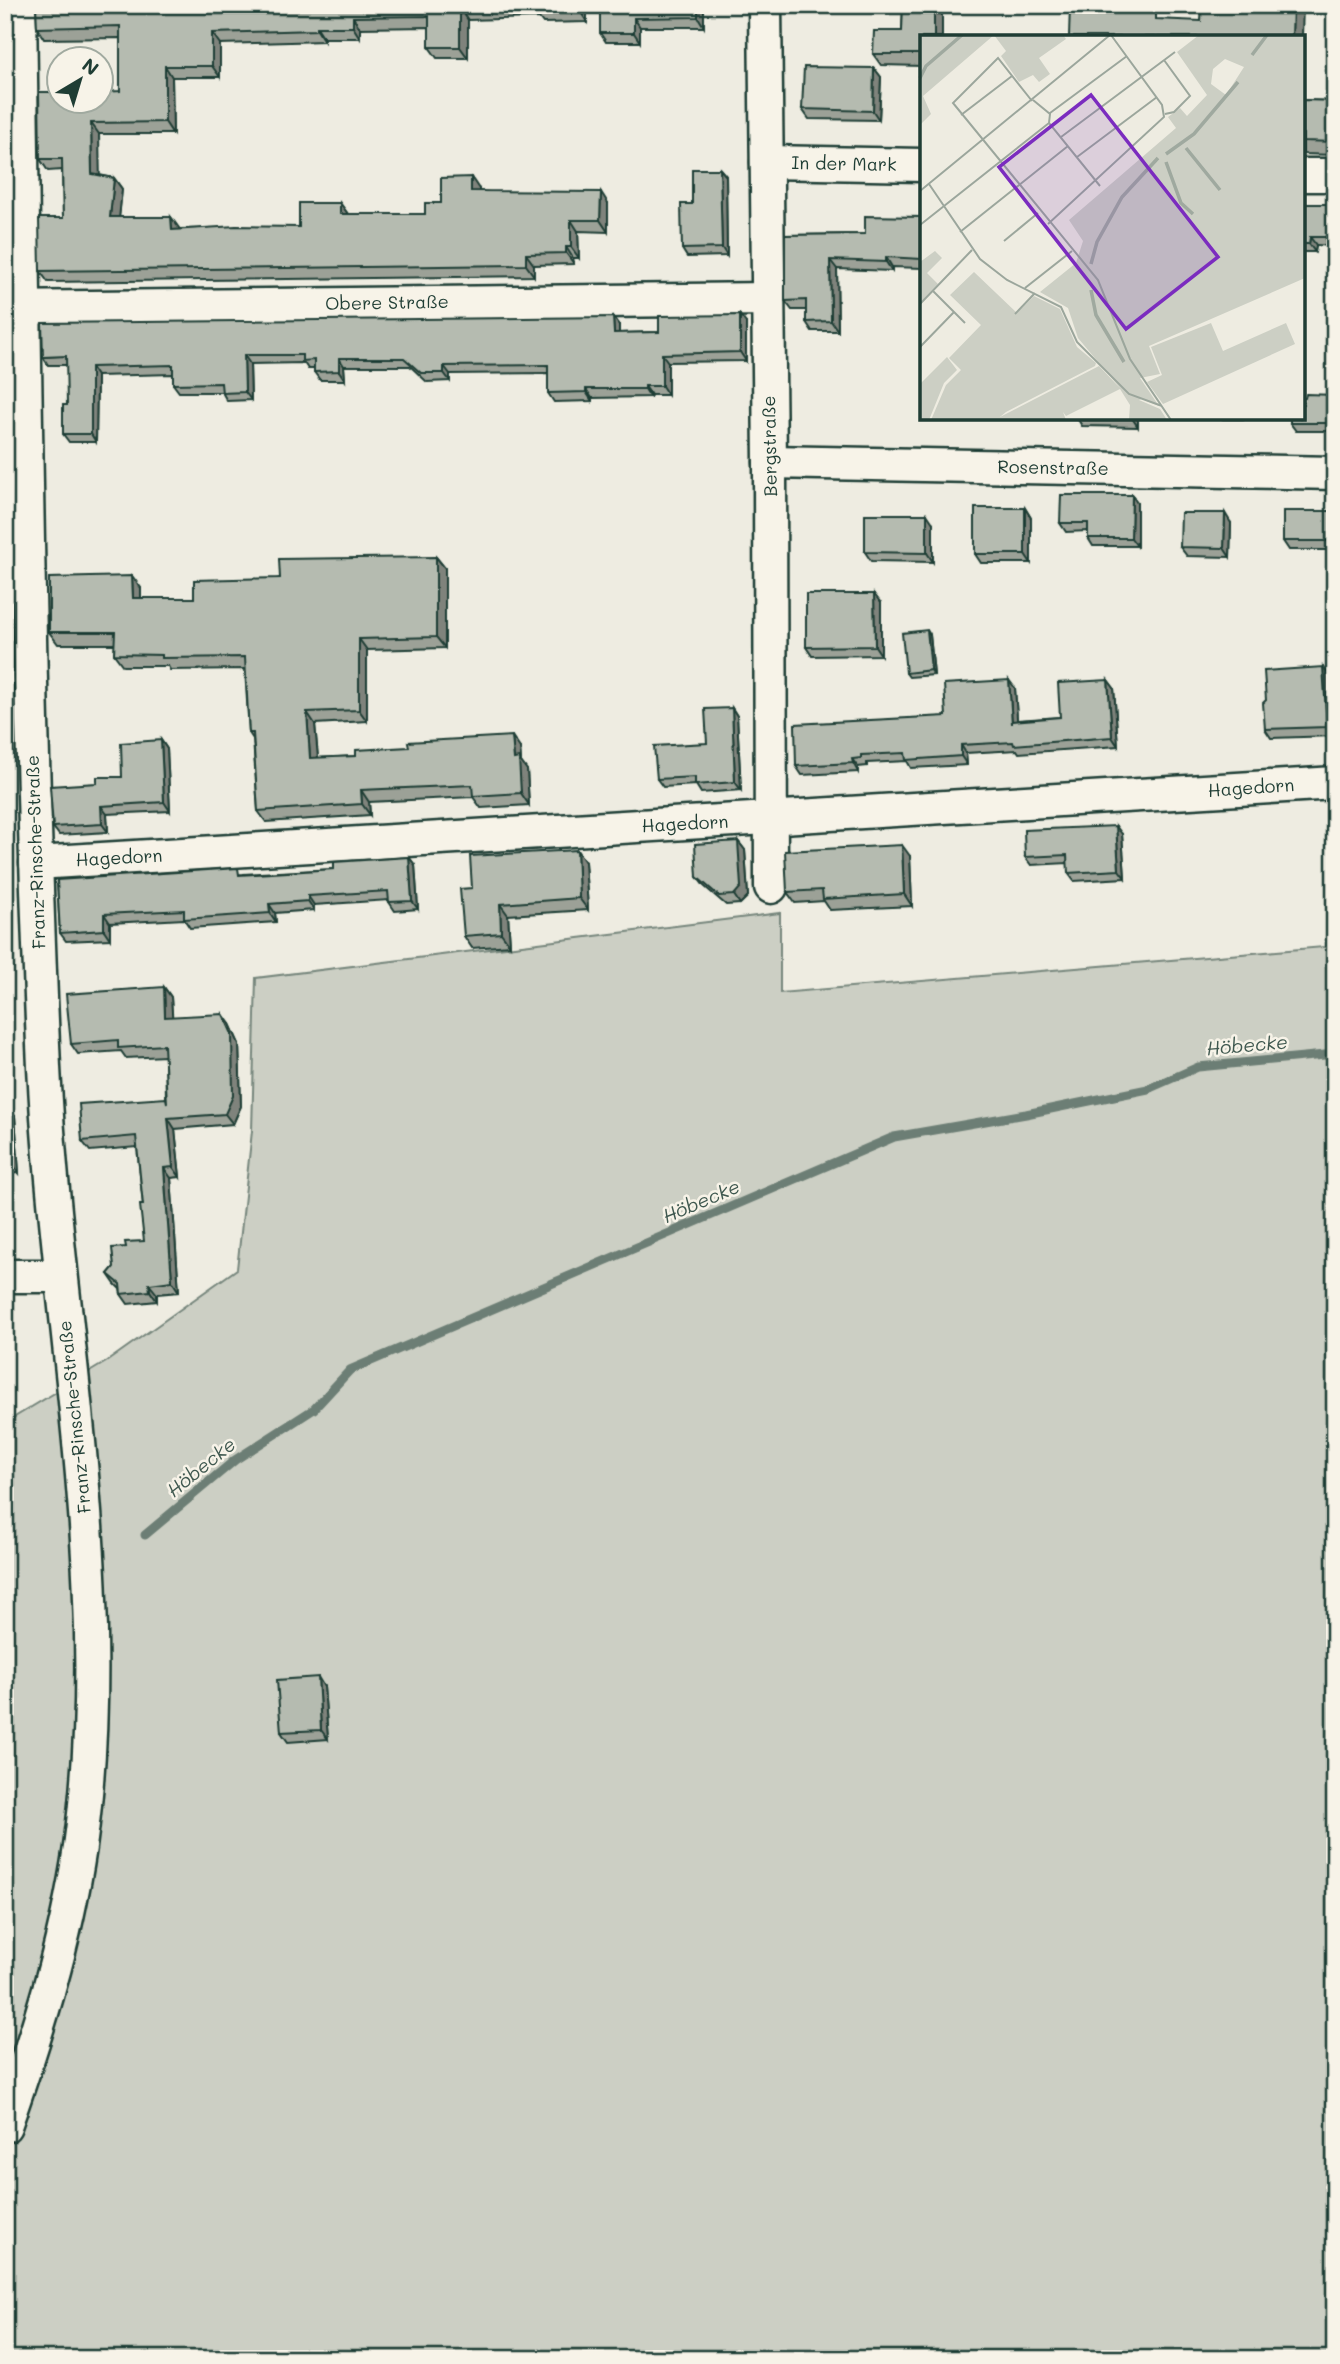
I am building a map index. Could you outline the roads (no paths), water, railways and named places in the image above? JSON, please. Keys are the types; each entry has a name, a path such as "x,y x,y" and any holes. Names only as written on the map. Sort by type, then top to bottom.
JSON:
{"street":[{"name":"Franz-Rinsche-Straße","path":"5,2126 56,1968 71,1900 80,1845 90,1735 92,1635 78,1424 61,1276 46,1095 36,863 18,699 15,308 20,5"},
{"name":"Bergstraße","path":"765,5 771,887"},
{"name":"In der Mark","path":"767,162 920,165"},
{"path":"1305,175 1335,176"},
{"name":"Obere Straße","path":"15,308 768,299"},
{"name":"Rosenstraße","path":"770,462 1335,473"},
{"name":"Hagedorn","path":"36,863 1335,783"},
{"path":"5,1276 61,1276"}],"waterway":[{"name":"Höbecke","path":"145,1535 235,1460 314,1409 350,1370 894,1137 1148,1089 1198,1067 1335,1054"}]}
